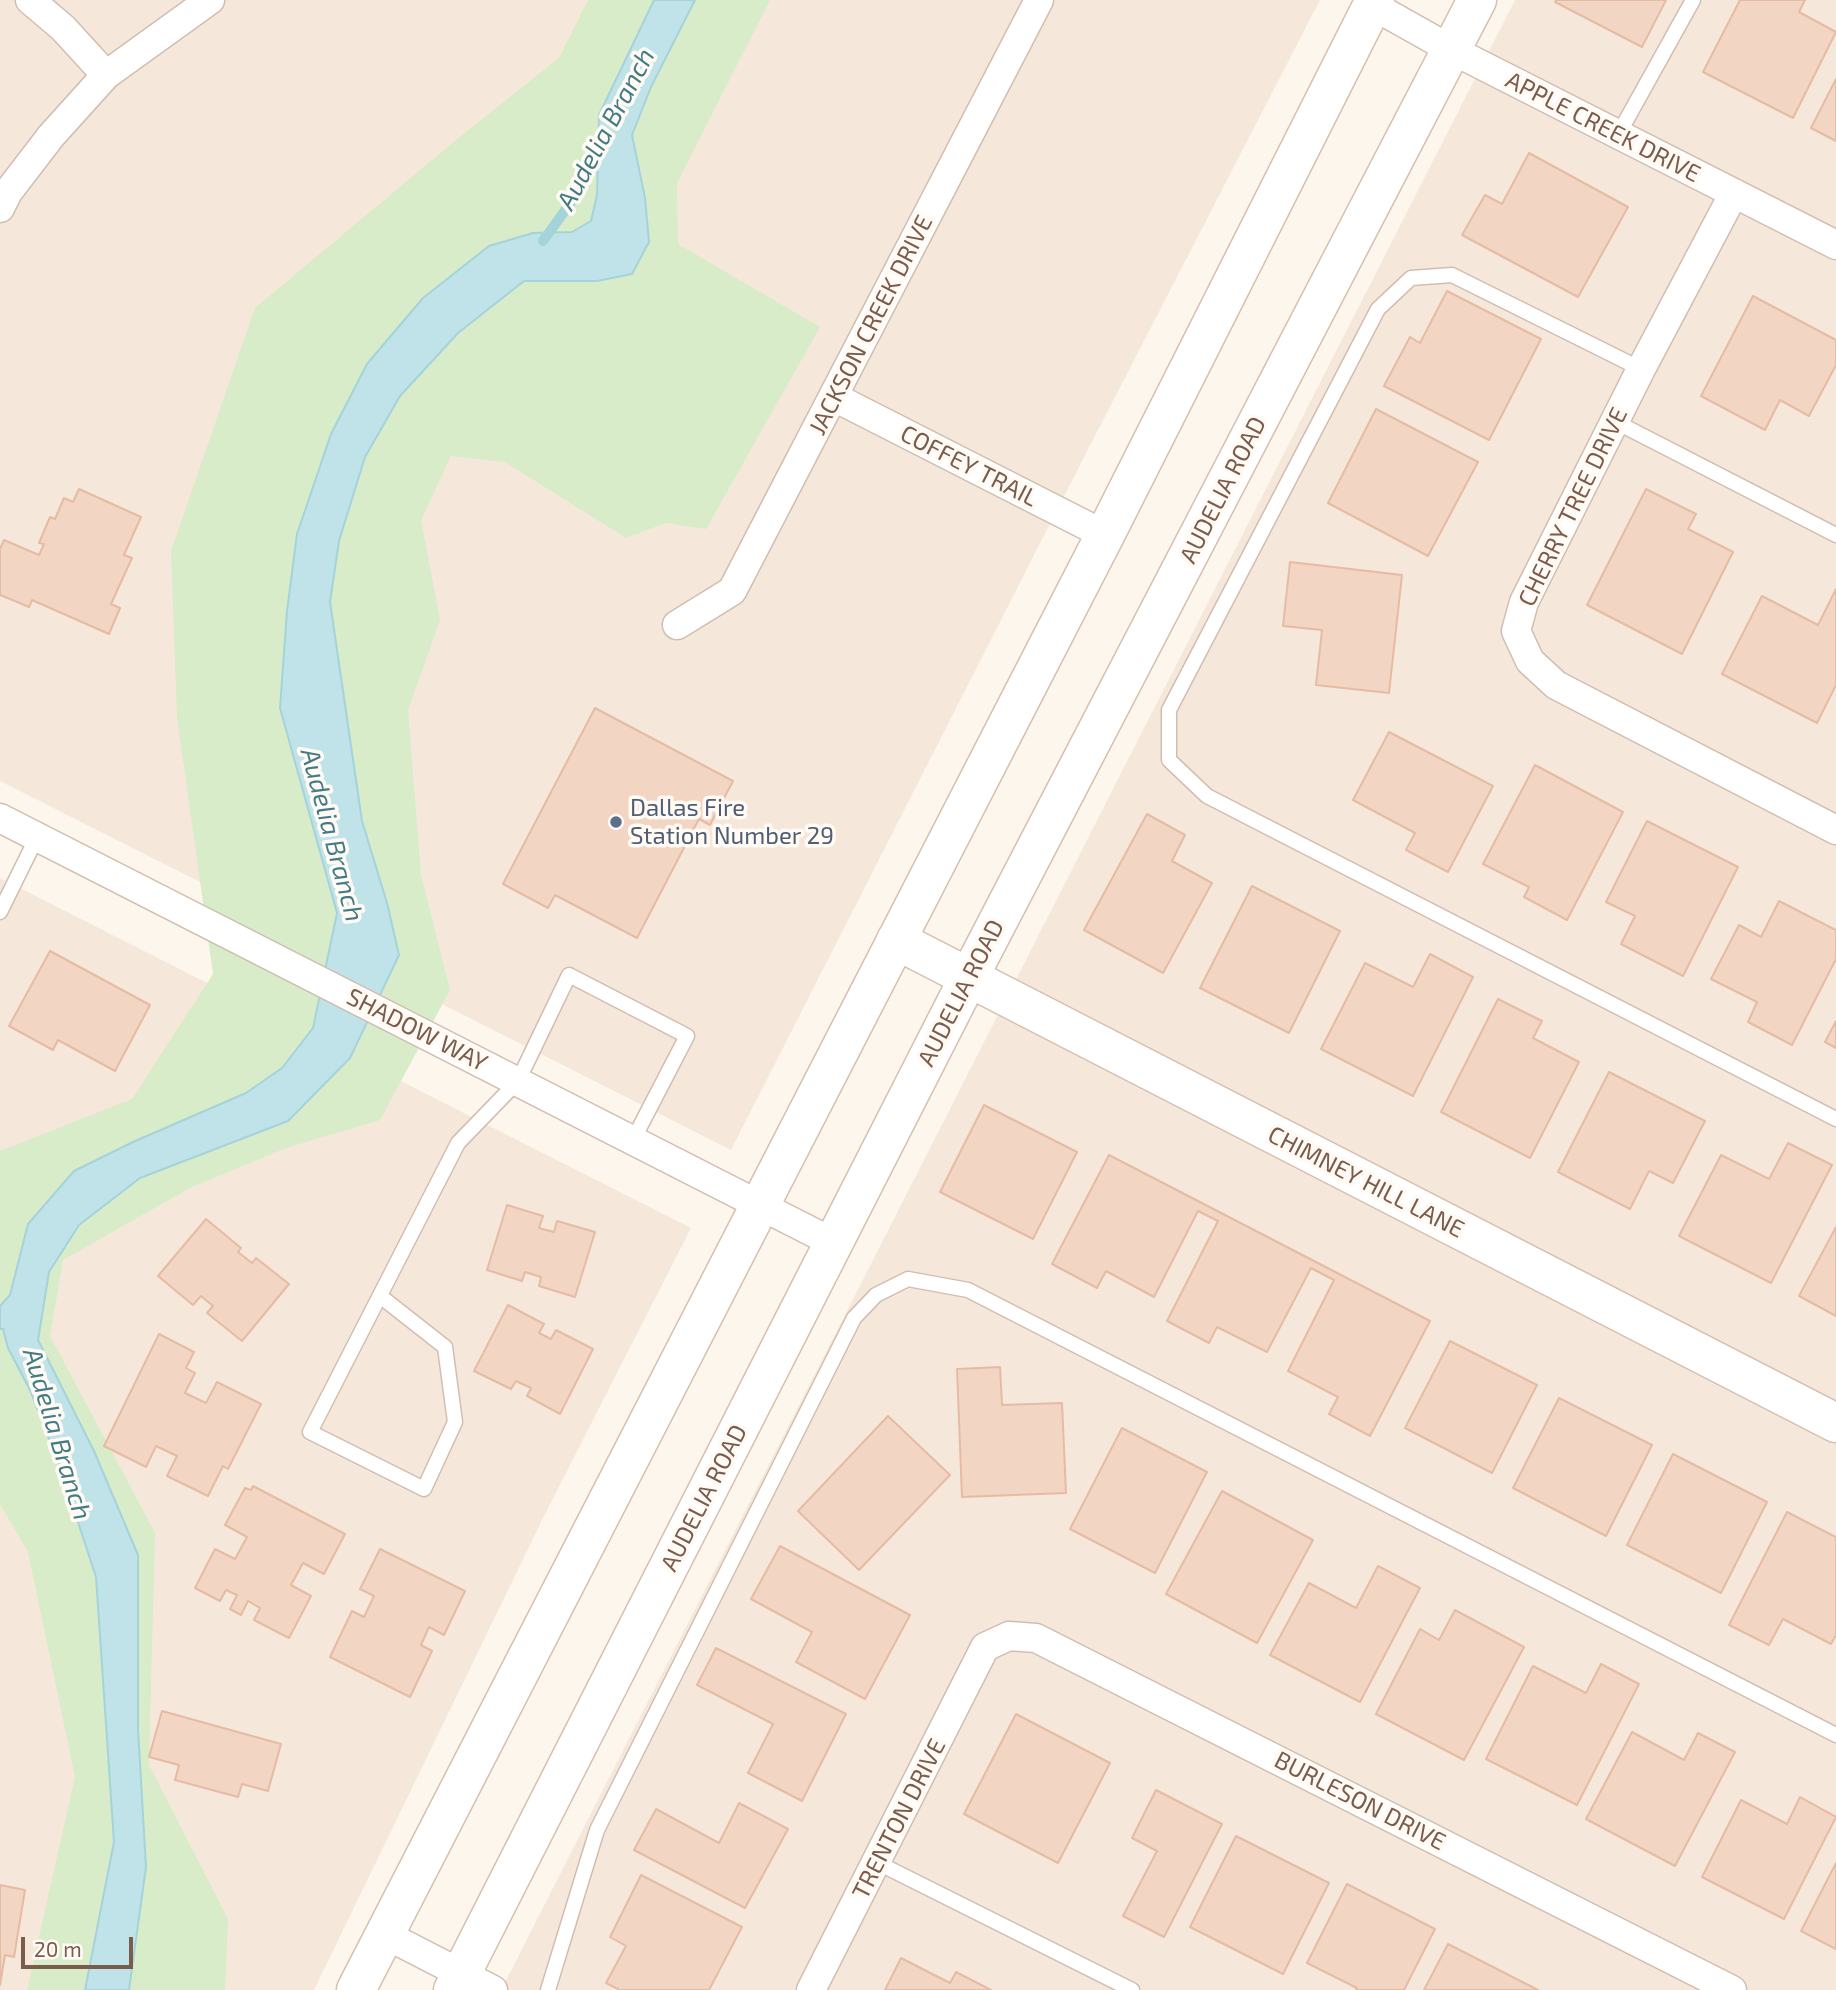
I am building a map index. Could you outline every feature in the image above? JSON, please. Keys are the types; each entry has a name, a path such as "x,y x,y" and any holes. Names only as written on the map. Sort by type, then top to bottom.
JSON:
{"main road":[{"name":"AUDELIA ROAD","path":"469,1984 834,1243 968,979 1477,0"},
{"path":"356,1990 1105,535 1374,3"},
{"name":"CHIMNEY HILL LANE","path":"896,940 1836,1423"}],"street":[{"path":"30,0 63,28 106,75"},
{"path":"0,208 8,192 51,135 106,75 210,0"},
{"name":"JACKSON CREEK DRIVE","path":"677,625 732,592 1039,0"},
{"name":"APPLE CREEK DRIVE","path":"1374,3 1452,50 1836,244"},
{"name":"CHERRY TREE DRIVE","path":"1734,192 1614,421 1524,603 1516,631 1530,661 1556,685 1836,830"},
{"name":"COFFEY TRAIL","path":"834,397 1105,535"},
{"name":"SHADOW WAY","path":"0,818 834,1243"},
{"name":"BURLESON DRIVE","path":"985,1647 1009,1636 1036,1637 1732,1990"},
{"name":"TRENTON DRIVE","path":"811,1990 878,1863 985,1647"},
{"path":"384,1934 469,1984"}],"lane":[{"path":"1618,135 1693,0"},
{"path":"1641,369 1452,275 1411,278 1378,309 1169,710 1169,760 1207,796 1836,1119"},
{"path":"1614,421 1836,535"},
{"path":"0,912 37,837"},
{"path":"380,1296 445,1347 456,1422 424,1489 310,1432 458,1143 518,1082 569,975 687,1036 633,1140"},
{"path":"548,1990 597,1830 854,1318 876,1294 908,1279 968,1290 1836,1735"},
{"path":"878,1863 1132,1990"}],"shaded area":[{"path":"0,0 1320,0 731,1150 0,781"},
{"path":"1515,0 1836,0 1836,1990 501,1990"},
{"path":"0,878 691,1228 544,1516 314,1990 0,1990"}],"green space":[{"path":"588,0 770,0 677,183 678,244 820,327 706,529 666,523 626,538 505,462 451,456 421,520 440,620 408,710 421,875 450,990 380,1120 286,1148 190,1188 63,1260 50,1336 155,1533 149,1765 228,1919 225,1990 27,1990 75,1777 28,1552 0,1504 0,1151 132,1099 213,974 177,717 171,551 255,308 559,58"}],"water":[{"path":"654,0 695,0 651,87 632,135 645,198 649,242 632,274 597,281 524,281 458,333 400,396 365,457 339,541 330,602 362,821 387,903 399,955 350,1058 288,1121 140,1178 79,1225 49,1272 38,1340 94,1451 138,1555 138,1729 146,1867 129,1990 85,1990 114,1842 96,1577 61,1470 30,1390 8,1348 3,1329 0,1329 0,1306 10,1295 28,1224 74,1171 246,1093 282,1068 313,1028 337,913 280,708 287,611 297,534 331,434 367,364 423,298 489,246 533,233 572,232 591,221 597,195 599,115"}],"building":[{"path":"1666,0 1642,47 1555,2"},
{"path":"1740,0 1805,0 1799,12 1836,32 1793,118 1703,72"},
{"path":"1836,79 1836,141 1811,128"},
{"path":"1529,153 1628,207 1578,297 1462,235 1485,195 1502,204"},
{"path":"1447,291 1541,339 1489,440 1384,386 1410,337 1420,343"},
{"path":"1753,296 1836,340 1836,365 1809,416 1780,400 1765,430 1701,396"},
{"path":"1376,409 1478,462 1428,556 1328,503"},
{"path":"79,489 141,517 124,555 132,558 111,604 120,608 109,634 32,600 29,607 0,595 0,549 4,540 39,555 44,544 39,543 50,517 55,519 64,498 73,502"},
{"path":"1646,489 1696,514 1688,529 1733,552 1682,654 1587,605"},
{"path":"1290,562 1402,575 1389,693 1316,685 1322,630 1283,626"},
{"path":"1836,589 1836,685 1817,723 1722,674 1762,596 1818,625"},
{"name":"Dallas Fire Station Number 29","path":"595,708 733,781 710,825 699,819 637,938 555,895 548,908 503,884"},
{"path":"1389,732 1493,786 1448,872 1406,850 1415,833 1353,800"},
{"path":"1535,765 1623,812 1567,920 1524,897 1529,887 1483,864"},
{"path":"1147,814 1185,835 1172,861 1212,883 1163,973 1084,930"},
{"path":"1647,821 1738,867 1683,976 1621,944 1635,916 1606,902"},
{"path":"1252,886 1340,931 1289,1033 1200,988"},
{"path":"1779,901 1836,930 1836,959 1792,1045 1748,1022 1757,1002 1711,979 1739,925 1761,937"},
{"path":"50,951 150,1005 115,1071 58,1040 53,1050 9,1026"},
{"path":"1430,954 1473,977 1413,1096 1321,1049 1365,963 1413,987"},
{"path":"1498,999 1542,1021 1533,1038 1579,1062 1530,1158 1441,1112"},
{"path":"1836,1021 1836,1048 1825,1042"},
{"path":"1609,1072 1705,1121 1673,1183 1649,1171 1630,1209 1558,1172"},
{"path":"984,1105 1077,1152 1033,1239 940,1192"},
{"path":"1788,1143 1832,1165 1771,1283 1679,1236 1721,1155 1769,1179"},
{"path":"1109,1155 1430,1321 1370,1436 1329,1414 1338,1397 1288,1371 1334,1280 1311,1268 1267,1352 1217,1327 1209,1343 1167,1321 1218,1221 1198,1211 1154,1297 1106,1271 1097,1288 1052,1264"},
{"path":"507,1205 543,1216 539,1228 554,1232 557,1221 595,1232 575,1297 539,1286 541,1277 525,1272 522,1281 487,1270"},
{"path":"206,1219 241,1248 238,1252 252,1263 256,1258 289,1284 242,1341 207,1313 213,1306 201,1296 193,1305 158,1276"},
{"path":"1836,1227 1836,1316 1799,1296"},
{"path":"508,1305 544,1324 539,1333 551,1339 556,1330 593,1349 560,1414 527,1396 531,1388 516,1381 511,1389 474,1371"},
{"path":"159,1334 194,1352 186,1368 195,1373 185,1393 206,1403 217,1382 261,1404 228,1469 223,1466 208,1496 167,1476 177,1456 156,1446 146,1467 104,1446"},
{"path":"1450,1341 1537,1385 1492,1473 1405,1428"},
{"path":"1000,1367 1002,1405 1062,1403 1066,1493 962,1497 957,1369"},
{"path":"1559,1398 1652,1445 1606,1536 1513,1488"},
{"path":"888,1416 950,1475 859,1570 798,1511"},
{"path":"1122,1428 1207,1472 1155,1573 1070,1529"},
{"path":"1673,1454 1767,1502 1721,1593 1627,1545"},
{"path":"253,1486 345,1534 324,1574 303,1563 291,1585 311,1596 289,1638 254,1620 260,1608 248,1601 241,1615 230,1609 237,1595 226,1590 220,1601 195,1588 215,1549 235,1559 247,1537 225,1525 245,1488 251,1490"},
{"path":"1222,1491 1313,1540 1257,1643 1166,1594"},
{"path":"1787,1512 1836,1537 1836,1635 1831,1644 1783,1619 1769,1645 1729,1625"},
{"path":"780,1546 910,1615 865,1699 796,1662 812,1632 751,1599"},
{"path":"380,1549 465,1591 444,1635 429,1627 421,1645 432,1651 410,1697 330,1657 352,1611 364,1617 374,1596 360,1589"},
{"path":"1378,1566 1420,1588 1360,1702 1270,1655 1309,1583 1356,1608"},
{"path":"1455,1610 1524,1647 1464,1760 1376,1714 1420,1629 1439,1640"},
{"path":"716,1648 846,1714 802,1801 748,1773 773,1724 697,1685"},
{"path":"1601,1664 1639,1684 1577,1805 1486,1759 1533,1666 1586,1693"},
{"path":"162,1711 281,1744 268,1791 242,1784 238,1797 175,1780 179,1765 149,1757"},
{"path":"1016,1714 1110,1763 1058,1863 964,1814"},
{"path":"1632,1732 1684,1760 1698,1733 1735,1752 1675,1866 1586,1819"},
{"path":"1156,1790 1222,1824 1164,1937 1123,1916 1157,1851 1132,1838"},
{"path":"1800,1797 1836,1817 1784,1919 1702,1877 1741,1800 1787,1824"},
{"path":"739,1803 788,1829 745,1908 634,1850 656,1809 719,1843"},
{"path":"1236,1836 1329,1883 1283,1974 1190,1927"},
{"path":"1836,1863 1836,1949 1801,1931"},
{"path":"641,1875 742,1927 709,1990 620,1990 606,1983 626,1946 610,1937"},
{"path":"1347,1884 1435,1929 1404,1990 1356,1990 1357,1988 1307,1963"},
{"path":"0,1885 25,1890 14,1957 5,1955 0,1985"},
{"path":"1448,1944 1538,1990 1424,1990"},
{"path":"901,1958 950,1983 956,1972 991,1990 885,1990"}],"waterway":[{"name":"Audelia Branch","path":"543,241 582,187 604,142"}],"place":[{"name":"Dallas Fire Station Number 29","path":"616,822"}]}
